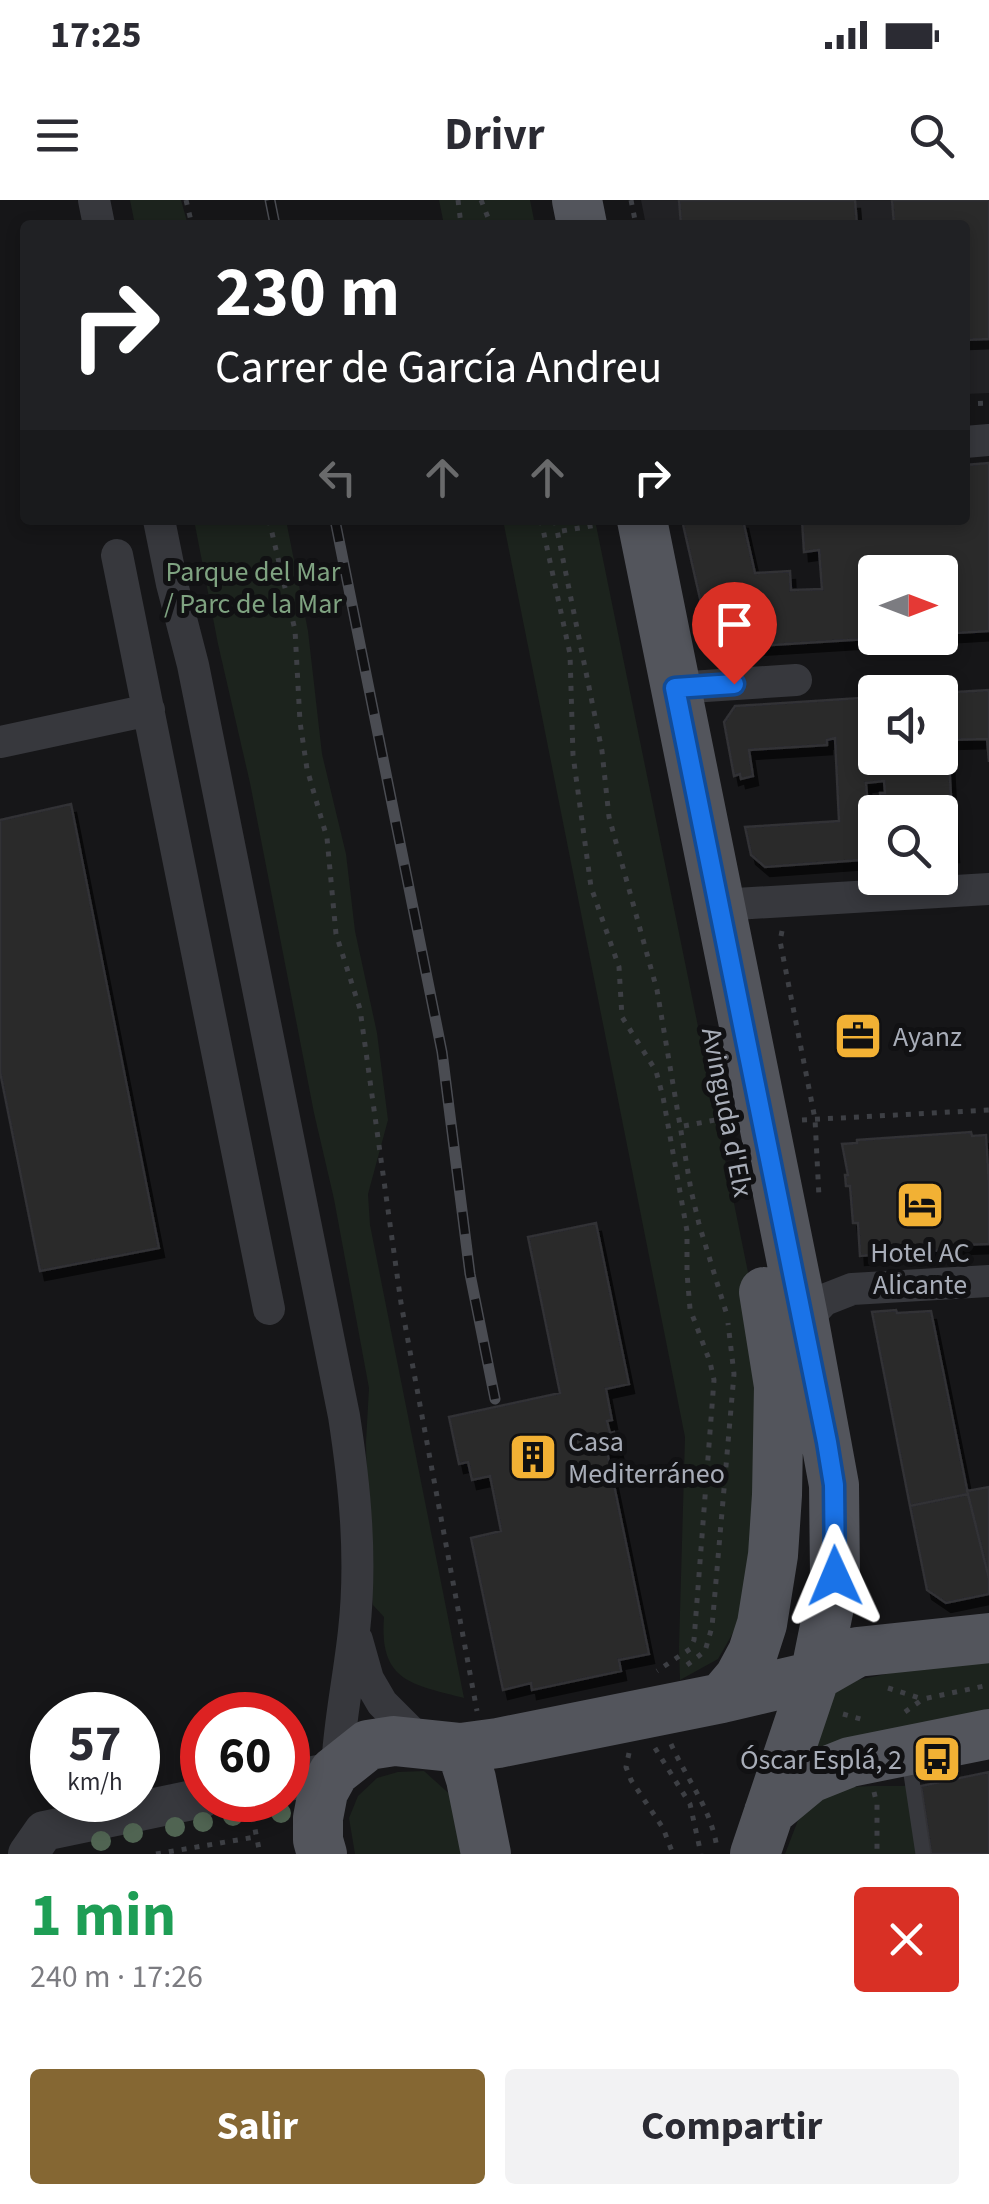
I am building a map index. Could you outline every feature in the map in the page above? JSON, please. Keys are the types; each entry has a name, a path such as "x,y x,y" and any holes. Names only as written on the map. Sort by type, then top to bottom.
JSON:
{"main road":[{"name":"Avinguda d'Elx","path":"602,525 768,1310 779,1386 777,1495 762,1624 739,1678 704,1682"},
{"name":"Avinguda d'Elx","path":"602,525 675,688 834,1485 835,1576 846,1692"},
{"path":"322,1854 318,1840 323,1792 319,1774 368,1745 454,1736 498,1742 704,1682 846,1692 989,1638"},
{"path":"762,1833 846,1692"},
{"path":"762,1833 810,1778 850,1762 893,1730 989,1734"},
{"path":"454,1736 471,1779 486,1854"}],"street":[{"path":"160,525 193,665 354,1477 358,1545 354,1630 338,1737 319,1774"},
{"path":"117,555 269,1309"},
{"path":"675,688 796,680"},
{"path":"0,742 149,710"},
{"path":"719,905 989,889"},
{"path":"804,1322 824,1300 852,1290 989,1281"},
{"path":"354,1630 368,1679 382,1703 454,1736"},
{"path":"0,1840 54,1841 180,1804"}],"lane":[{"path":"893,1730 923,1854"}],"path":[{"path":"270,525 295,630 300,722 307,769 327,838 336,934 360,1009 402,1303 454,1736"},
{"path":"544,525 570,654 574,755 591,888 619,966 622,1017 656,1071 664,1097 687,1231 690,1309 714,1380 694,1640 690,1650 660,1670"},
{"path":"556,525 602,750 609,816 657,990 691,1190 722,1292 734,1374 704,1682"},
{"path":"786,900 780,941 815,1119 819,1196"},
{"path":"796,1121 989,1110"},
{"path":"684,1126 715,1120"},
{"path":"846,1692 923,1698 989,1685"},
{"path":"846,1692 893,1730 923,1698"},
{"path":"666,1733 706,1808 718,1854"},
{"path":"674,1854 631,1780 626,1767 629,1750 653,1745 690,1804 701,1854"},
{"path":"872,1786 877,1804 877,1854"},
{"path":"253,1822 260,1854"},
{"path":"156,1854 255,1837"}],"shaded area":[{"path":"641,200 989,200 989,393 970,394 970,220 645,220"}],"green space":[{"path":"130,200 181,200 187,220 134,220"},
{"path":"439,200 530,200 534,220 443,220"},
{"name":"Parque del Mar / Parc de la Mar","path":"195,525 287,525 308,631 322,754 346,854 355,931 377,1033 388,1120 368,1194 370,1225 464,1698 429,1689 393,1668 384,1639 384,1617 373,1605 366,1442 369,1388 250,783"},
{"path":"504,525 596,525 762,1341 754,1529 738,1624 718,1659 680,1680 685,1437"},
{"path":"989,1653 989,1714 808,1753 828,1686"},
{"path":"424,1771 454,1798 466,1854 355,1854 349,1818 358,1796 377,1778"},
{"path":"921,1786 931,1854 785,1854 810,1789"}],"building":[{"path":"679,200 855,200 857,220 681,220"},
{"path":"892,200 989,200 989,339 970,340 970,220 894,220"},
{"path":"989,463 989,631 958,633 958,555 858,555 858,640 723,648 709,638 683,525 744,525 755,573 790,571 791,590 822,589 819,550 804,552 802,525 970,525 970,465"},
{"path":"989,690 989,762 987,739 958,740 958,692"},
{"path":"858,698 858,775 950,775 951,795 880,795 885,793 884,781 866,783 867,795 858,795 858,860 765,867 751,855 745,827 839,821 835,738 827,740 827,745 749,750 753,776 741,779 740,774 734,776 724,722 735,706"},
{"path":"71,804 159,1248 40,1271 0,1072 0,820"},
{"name":"Hotel AC Alicante","path":"971,1132 972,1136 986,1135 989,1244 860,1256 858,1223 853,1223 842,1144"},
{"name":"Casa Mediterráneo","path":"596,1223 629,1384 606,1389 612,1420 607,1421 618,1449 607,1451 649,1654 619,1660 621,1671 532,1690 531,1683 503,1690 471,1538 501,1531 490,1476 472,1480 468,1462 459,1464 449,1417 560,1393 528,1237"},
{"path":"931,1311 968,1494 910,1506 872,1312"},
{"path":"989,1487 989,1579 967,1491"},
{"path":"968,1494 989,1579 989,1594 946,1603 927,1590 910,1506"},
{"path":"989,1772 989,1854 931,1854 921,1786"}],"railway":[{"path":"270,200 274,220"},
{"path":"336,525 442,1052 470,1274 495,1399"}],"place":[{"name":"Ayanz","path":"858,1036"},
{"name":"Hotel AC Alicante","path":"920,1205"},
{"name":"Casa Mediterráneo","path":"533,1457"},
{"name":"Óscar Esplá, 2","path":"937,1759"}],"route":[{"path":"734,684 675,688 827,1442 834,1485 835,1576"}]}
